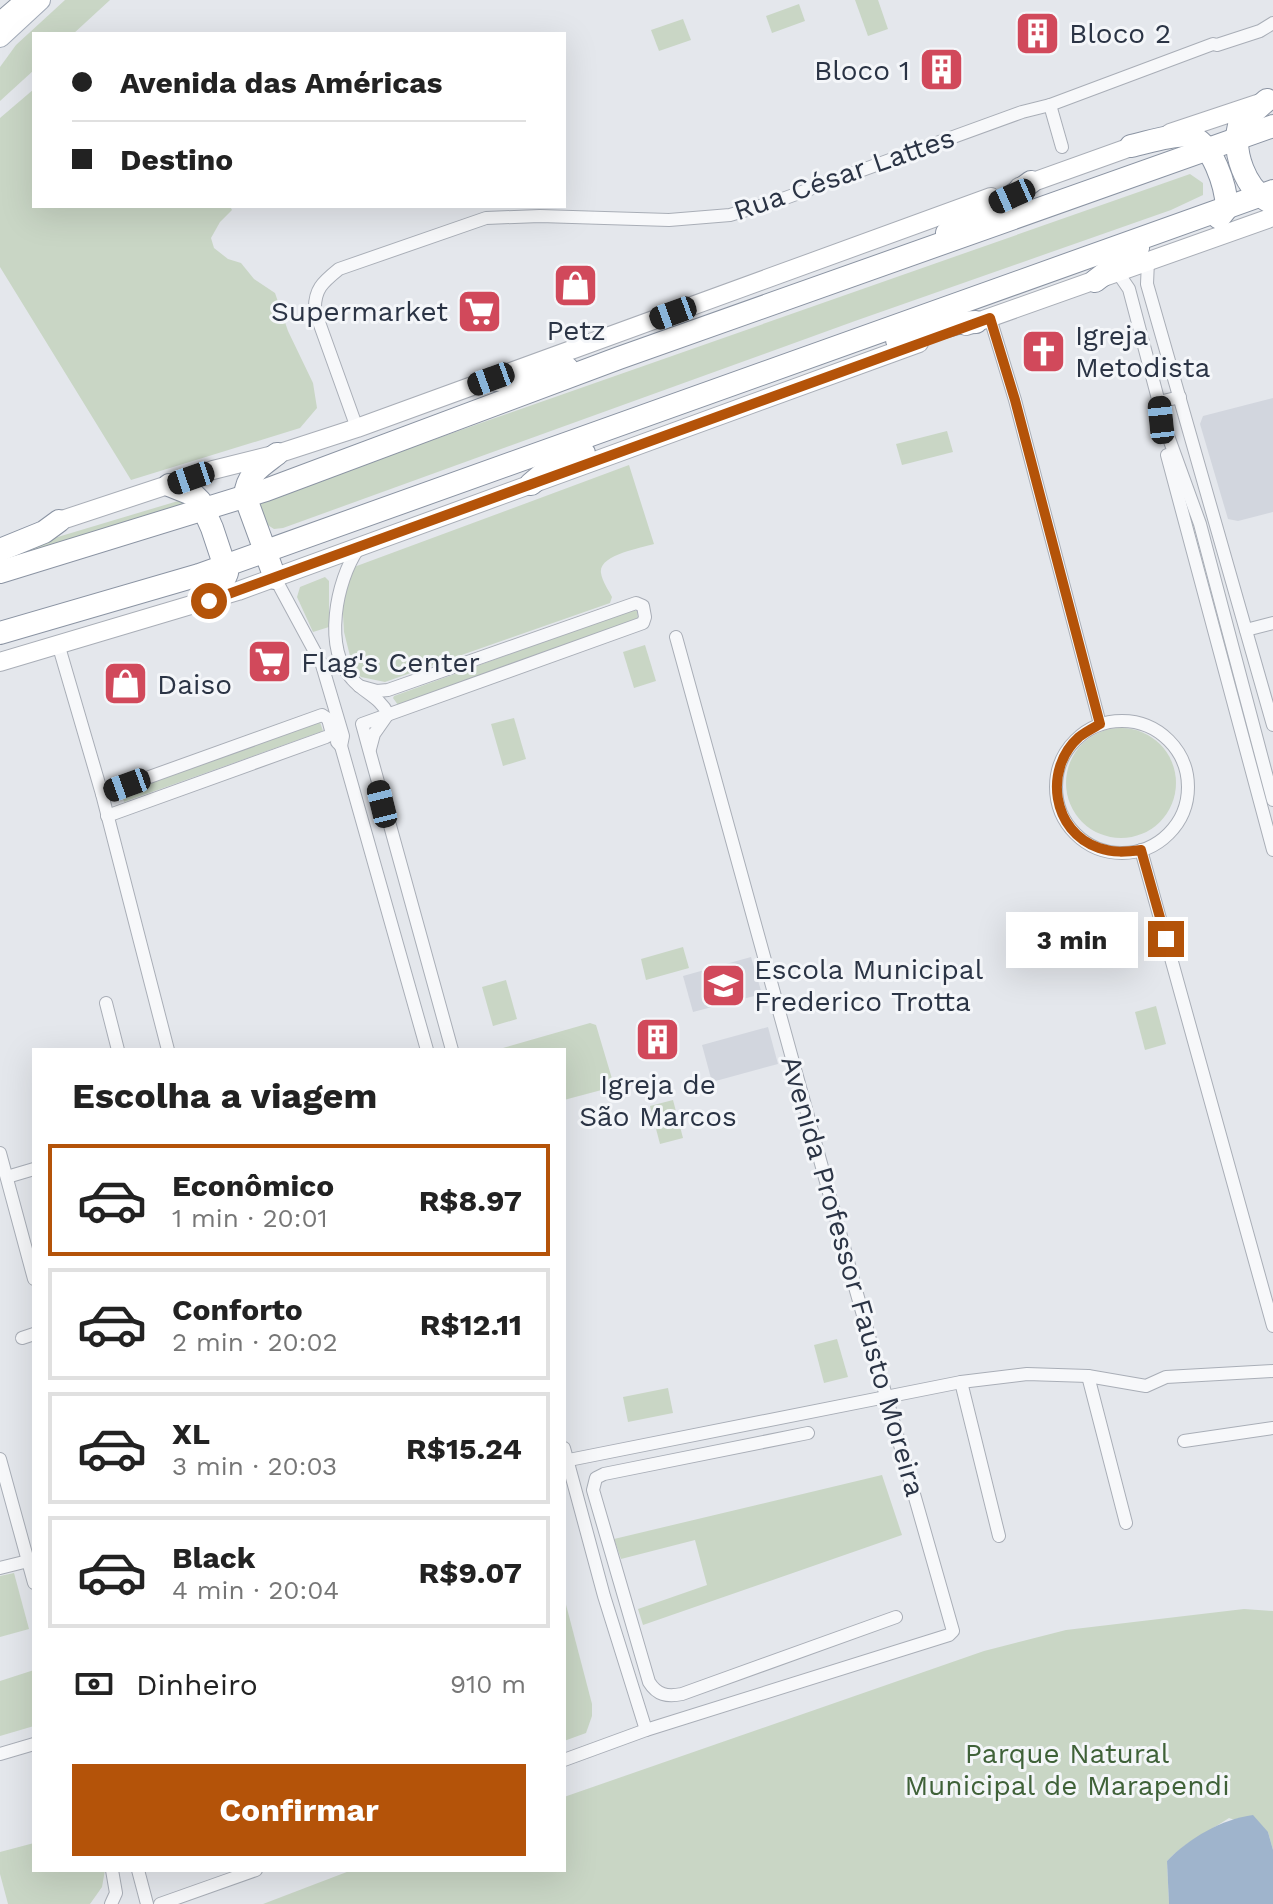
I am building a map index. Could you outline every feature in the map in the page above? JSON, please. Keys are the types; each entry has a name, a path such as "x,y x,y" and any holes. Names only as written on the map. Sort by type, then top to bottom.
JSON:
{"highway":[{"path":"0,12 13,0"},
{"path":"0,24 28,0"},
{"path":"1268,197 1246,177 1237,138 1243,119 1270,99"},
{"path":"0,572 245,496 619,358 1273,126"},
{"path":"1095,281 1140,247 1220,218 1227,208 1220,172 1205,148 1189,136 1131,146"},
{"path":"914,254 977,212 1012,196 1031,182"},
{"path":"0,633 226,566 1227,208 1268,197"},
{"path":"798,361 839,356 958,323 983,320"},
{"path":"491,379 505,382 535,373 619,358"},
{"path":"531,484 551,467 622,432 645,417"},
{"path":"275,578 245,496 248,479 277,454"},
{"path":"169,485 194,495 204,508 226,566 226,578 209,601"},
{"path":"0,550 44,532 59,521"}],"main road":[{"path":"0,37 40,0"},
{"path":"0,538 357,428 1031,182 1270,99"},
{"path":"0,662 209,601 358,549 1273,217"}],"street":[{"name":"Rua César Lattes","path":"357,428 315,311 314,297 320,285 339,269 486,218 540,216 669,220 730,215 777,201 1022,112 1050,105 1213,44 1260,31 1273,23"},
{"path":"1050,105 1062,147"},
{"path":"1148,261 1147,284 1273,725"},
{"path":"1118,273 1129,289 1167,433 1200,524 1273,800"},
{"path":"983,320 1015,400 1100,724"},
{"path":"1159,402 1180,397"},
{"path":"1159,402 1162,438 1273,850"},
{"path":"1167,433 1189,426"},
{"path":"358,549 341,583 334,629 346,672 359,686 381,701 388,714"},
{"path":"275,578 322,665 343,736 341,746"},
{"path":"359,686 377,691 388,690 636,603 643,606 645,611 643,623 362,724 451,1048"},
{"path":"1246,630 1273,623"},
{"path":"309,639 334,629"},
{"name":"Avenida Professor Fausto Moreira","path":"646,1730 949,1635 953,1627 886,1398 676,637"},
{"path":"59,647 102,794 167,1048"},
{"path":"369,752 374,734 388,714"},
{"path":"102,794 322,715 328,719 332,734 341,746 426,1048"},
{"path":"1121,721 1141,723 1160,733 1175,747 1185,766 1188,787 1185,807 1175,826 1160,840 1141,850 1119,853 1097,848 1077,836 1063,818 1056,796 1057,774 1065,753 1080,735 1100,724 1121,721"},
{"path":"107,816 332,734"},
{"path":"1141,850 1273,1326"},
{"path":"106,1003 117,1048"},
{"path":"0,1153 32,1271"},
{"path":"7,1177 32,1170"},
{"path":"566,1457 961,1382 1027,1374 1088,1376 1146,1386 1166,1377 1273,1371"},
{"path":"1088,1376 1126,1523"},
{"path":"961,1382 999,1536"},
{"path":"1184,1441 1273,1428"},
{"path":"808,1433 596,1478 593,1490 649,1682 655,1690 673,1696 896,1617"},
{"path":"0,1459 32,1576"},
{"path":"566,1461 646,1730 566,1759"},
{"path":"0,1568 28,1561"},
{"path":"604,1596 623,1595"},
{"path":"0,1754 32,1745"},
{"path":"111,1904 116,1893 112,1872"},
{"path":"139,1872 147,1904"},
{"path":"160,1904 250,1872"}],"shaded area":[{"path":"1273,398 1273,512 1238,521 1228,519 1200,424 1203,416"},
{"name":"Escola Municipal Frederico Trotta","path":"751,957 762,994 693,1012 683,976"},
{"path":"768,1027 778,1064 712,1082 702,1045"}],"green space":[{"path":"65,0 110,0 75,32 32,32 32,72 0,101 0,67 16,45"},
{"path":"855,0 878,0 888,29 868,36"},
{"path":"799,4 805,21 772,33 766,16"},
{"path":"683,19 691,40 659,51 651,30"},
{"path":"32,91 32,208 231,208 211,238 214,248 228,259 241,263 254,279 275,293 288,331 313,383 317,408 300,428 131,480 0,267 0,118"},
{"path":"1190,174 1203,183 1203,195 1171,210 283,528 274,529 266,524 259,501"},
{"path":"947,431 953,452 902,465 896,444"},
{"path":"629,465 654,544 606,561 601,573 612,597 610,603 385,682 361,677 353,668 344,632 342,597 354,567"},
{"path":"178,501 189,504 0,563 41,542"},
{"path":"325,577 329,581 329,627 313,632 297,597 300,587"},
{"path":"632,610 637,611 638,619 398,705 393,698 394,696"},
{"path":"645,645 656,681 634,688 623,652"},
{"path":"514,718 526,759 503,766 491,724"},
{"path":"320,722 323,731 124,802 122,793"},
{"path":"1121,728 1142,732 1160,744 1172,762 1176,783 1172,804 1160,822 1142,834 1121,838 1100,834 1082,822 1070,804 1066,783 1070,762 1082,744 1100,732"},
{"path":"683,947 689,968 646,980 641,959"},
{"path":"506,980 517,1019 493,1026 482,987"},
{"path":"1156,1006 1166,1044 1145,1050 1135,1012"},
{"path":"590,1023 596,1025 613,1082 609,1088 566,1099 566,1048 503,1048"},
{"path":"673,1100 683,1138 660,1144 650,1106"},
{"path":"837,1339 848,1377 824,1383 814,1345"},
{"path":"668,1388 673,1413 628,1422 623,1397"},
{"path":"882,1475 902,1535 643,1625 638,1609 707,1585 695,1540 621,1559 614,1539"},
{"path":"14,1573 29,1629 0,1637 0,1576"},
{"path":"566,1605 592,1704 592,1716 586,1733 566,1740"},
{"name":"Parque Natural Municipal de Marapendi","path":"1244,1609 1273,1611 1273,1850 1268,1832 1229,1818 1167,1861 1169,1904 263,1904 347,1872 566,1872 566,1796 984,1651 1066,1630"},
{"path":"32,1671 32,1727 0,1736 0,1681"},
{"path":"32,1844 32,1872 105,1872 102,1887 90,1904 8,1904 0,1874 0,1852"}],"water":[{"path":"1253,1815 1268,1832 1273,1850 1273,1904 1169,1904 1167,1861 1207,1831"}],"place":[{"name":"Bloco 2","path":"1038,33"},
{"name":"Bloco 1","path":"941,70"},
{"name":"Petz","path":"576,285"},
{"name":"Supermarket","path":"479,311"},
{"name":"Igreja Metodista","path":"1044,351"},
{"name":"Flag's Center","path":"270,662"},
{"name":"Daiso","path":"126,684"},
{"name":"Escola Municipal Frederico Trotta","path":"723,985"},
{"name":"Igreja de São Marcos","path":"658,1040"}],"route":[{"path":"209,601 990,318 1015,400 1100,724 1080,735 1065,753 1057,774 1056,796 1063,818 1077,836 1097,848 1119,853 1141,850 1166,939"}]}
